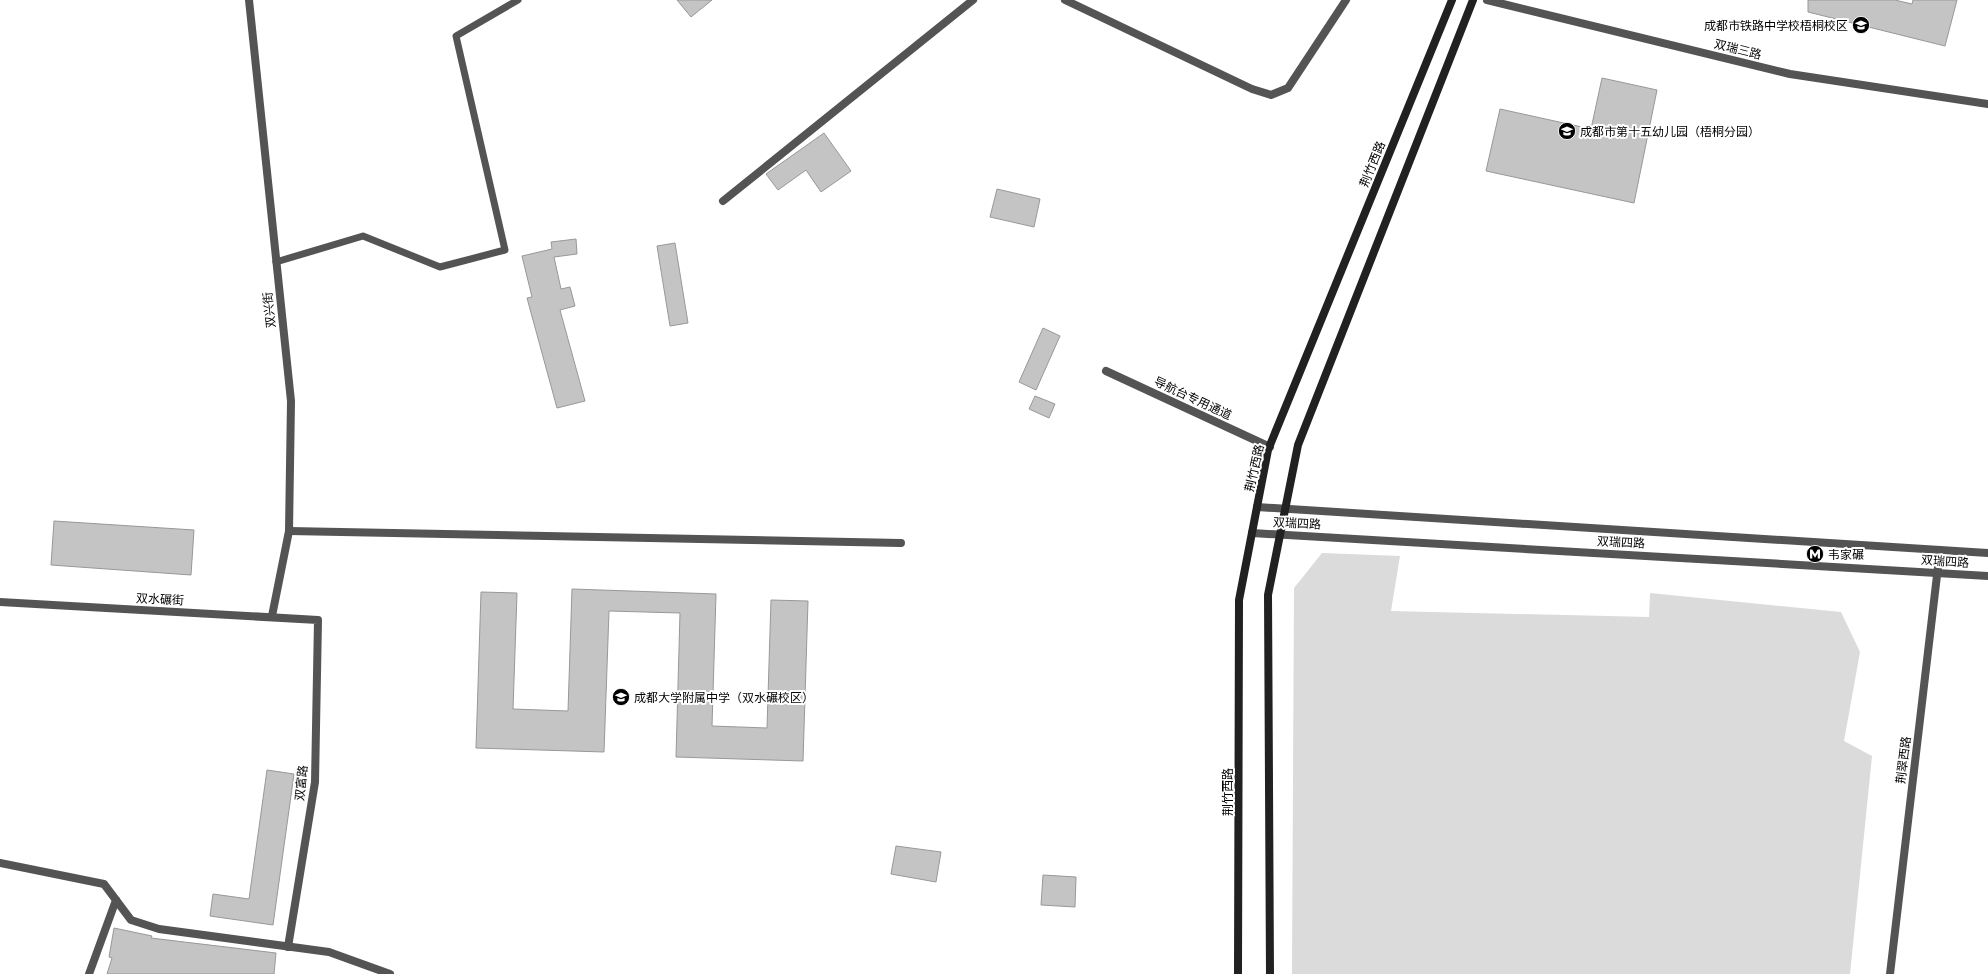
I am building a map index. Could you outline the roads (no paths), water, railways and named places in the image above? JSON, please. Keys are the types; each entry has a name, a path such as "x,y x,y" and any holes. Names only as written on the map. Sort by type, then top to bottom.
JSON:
{"main road":[{"name":"荆竹西路","path":"1238,974 1239,600 1270,446 1452,0"},
{"path":"1270,974 1268,595 1298,445 1473,0"}],"street":[{"name":"双兴街","path":"249,0 291,401 288,531 272,616"},
{"path":"723,200 973,0"},
{"path":"1065,0 1252,88 1271,95 1288,88 1346,0"},
{"name":"双瑞三路","path":"1486,0 1790,74 1988,104"},
{"name":"导航台专用通道","path":"1106,371 1270,446"},
{"name":"双瑞四路","path":"1257,507 1988,554"},
{"path":"288,531 901,543"},
{"name":"双瑞四路","path":"1252,533 1988,576"},
{"name":"荆翠西路","path":"1890,974 1940,550"},
{"name":"双水碾街","path":"0,602 272,616 318,620"},
{"name":"双富路","path":"288,947 315,782 318,620"},
{"path":"0,863 104,884 130,920 159,930 329,952 390,974"},
{"path":"89,974 116,900"}],"lane":[{"path":"276,262 364,236 440,267 504,250 456,36 518,0"}],"place":[{"name":"成都市铁路中学校梧桐校区","path":"1861,25"},
{"name":"成都市第十五幼儿园（梧桐分园）","path":"1567,131"},
{"name":"韦家碾","path":"1815,554"},
{"name":"成都大学附属中学（双水碾校区）","path":"621,697"}]}
